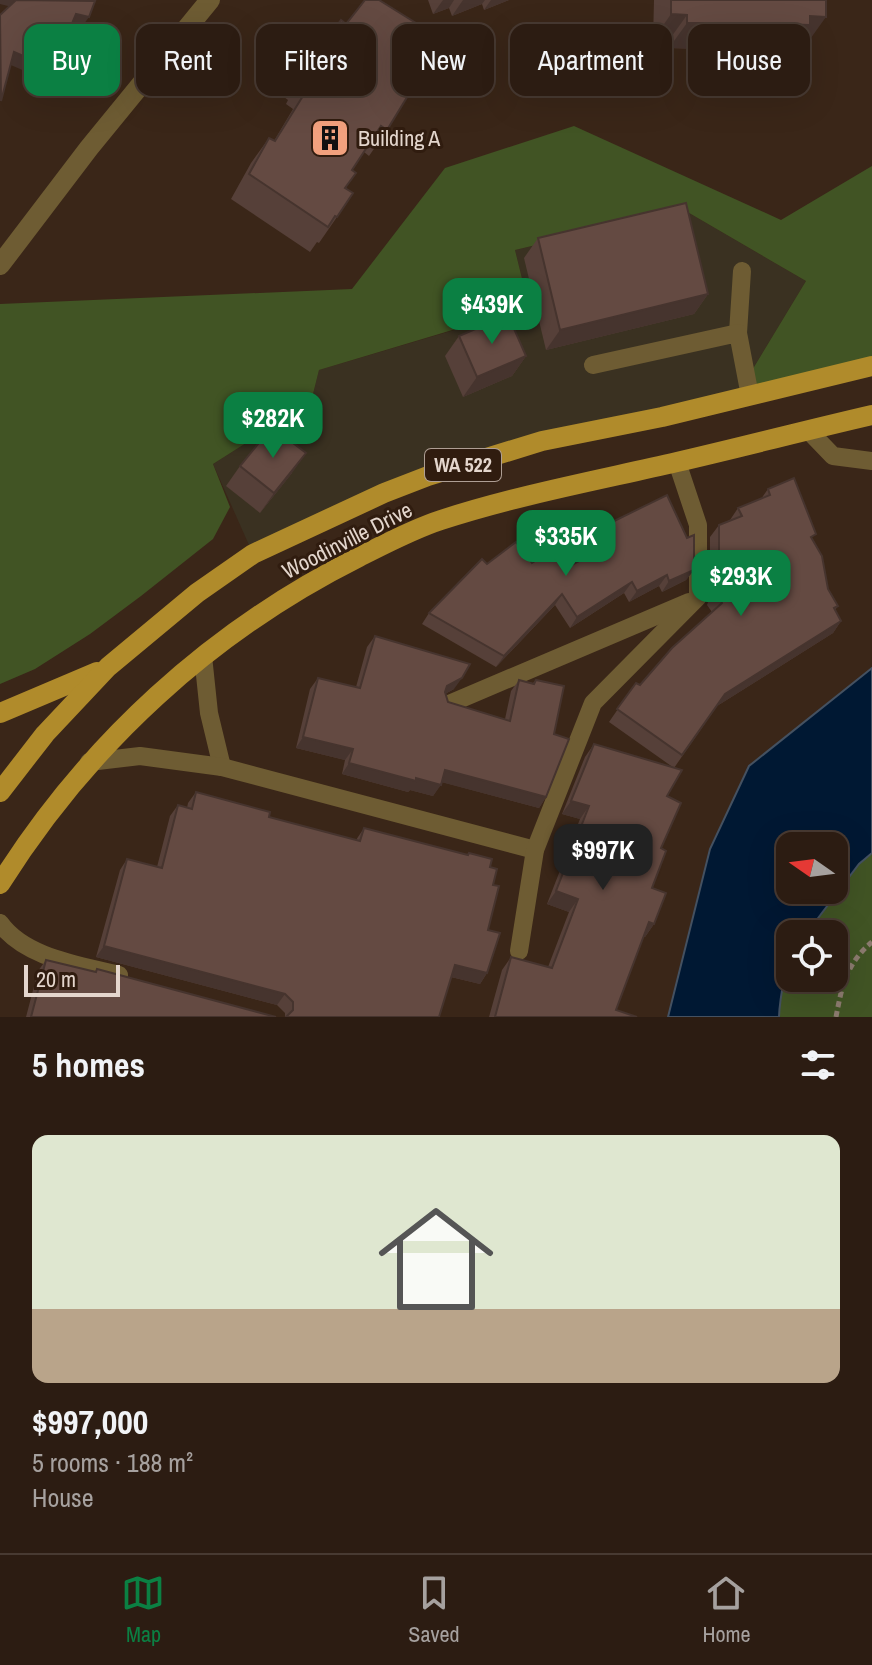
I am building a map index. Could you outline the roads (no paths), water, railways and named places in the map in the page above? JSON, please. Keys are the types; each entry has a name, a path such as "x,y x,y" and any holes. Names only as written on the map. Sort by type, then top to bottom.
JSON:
{"main road":[{"name":"Woodinville Drive","path":"0,792 55,722 108,667 197,593 253,554 384,493 542,441 872,366"},
{"name":"Woodinville Drive","path":"0,884 52,807 89,762 131,719 203,656 267,608 317,578 439,520 614,475 872,415"},
{"path":"0,713 108,667"}],"street":[{"path":"0,265 89,148 210,0"}],"lane":[{"path":"742,271 738,333 750,396"},
{"path":"593,365 738,333"},
{"path":"808,430 833,456 872,461"},
{"path":"519,951 535,850 593,703 698,597 698,525 677,462"},
{"path":"449,704 698,597"},
{"path":"203,656 209,713 222,767"},
{"path":"89,762 140,756 222,767 535,850"},
{"path":"0,923 8,934 51,957 140,981"}],"water":[{"path":"872,668 872,853 848,879 848,832 776,832 776,904 829,904 817,920 776,920 776,992 782,992 779,1017 668,1017 710,849 749,766"}],"place":[{"name":"Building A","path":"330,138"}]}
